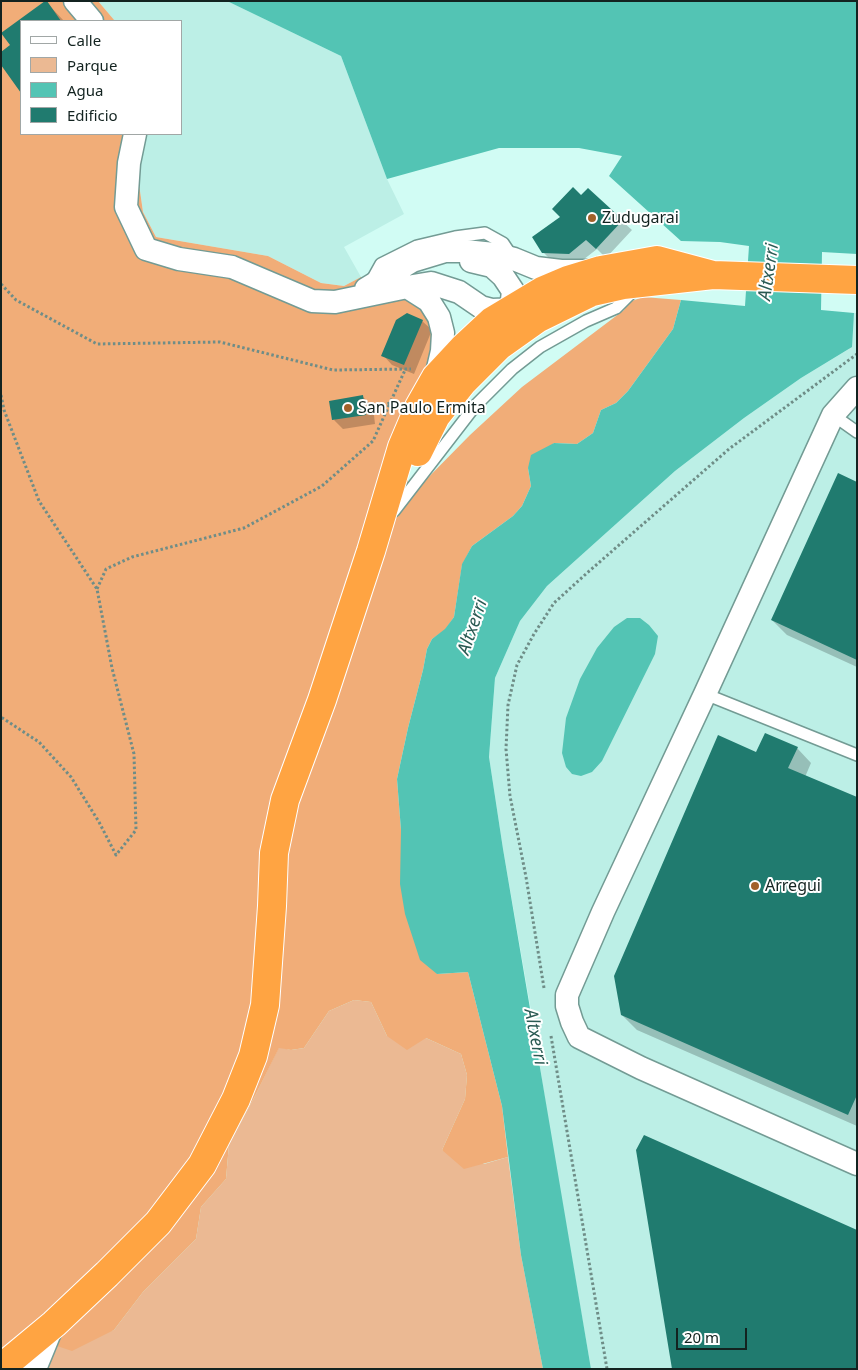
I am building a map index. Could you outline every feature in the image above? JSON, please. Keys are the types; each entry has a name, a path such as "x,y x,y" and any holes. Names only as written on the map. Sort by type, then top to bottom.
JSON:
{"highway":[{"path":"1,1368 54,1324 158,1223 202,1165 236,1099 253,1056 265,1005 274,853 285,800 322,700 371,551 402,447 437,371 492,321 542,290 568,280 601,270 657,260 714,275"},
{"path":"371,551 394,511 411,467 436,416 463,382 499,346 537,319 592,292 623,285 714,275 857,280"}],"street":[{"path":"75,1 91,20"},
{"path":"135,135 126,207 146,249 179,260 232,268 312,301 335,302 431,283 459,292 482,307 492,310 532,309 581,297"},
{"path":"335,302 367,289 412,261 445,251 494,254 514,259 536,268 561,271 601,270"},
{"path":"412,261 455,260 492,266 503,276 513,291 507,322 464,362 451,379 436,416"},
{"path":"407,287 429,301 439,317 443,333 442,351 437,371"},
{"path":"857,388 833,415 603,912 567,995 567,1006 579,1037 641,1068 857,1164"},
{"path":"35,1369 54,1324"}],"lane":[{"path":"367,289 381,264 416,246 455,237 485,233 503,243 514,259"},
{"path":"394,511 475,406 512,369 540,347 586,321 616,308 640,284"},
{"path":"833,415 857,432"},
{"path":"705,694 857,755"}],"path":[{"path":"1,284 16,300 97,344 220,342 333,370 437,371"},
{"path":"544,990 526,877 510,796 507,758 508,705 517,665 554,603 729,449 857,354"},
{"path":"97,589 106,569 132,557 244,528 322,486 373,440 405,370"},
{"path":"1,394 4,410 39,501 97,589 112,668 134,754 136,830 116,855 99,822 71,777 38,742 1,717"},
{"path":"378,407 390,403"},
{"path":"550,1027 607,1369"}],"shaded area":[{"path":"1,1 98,1 114,20 20,20 20,135 146,135 138,177 143,212 156,237 268,256 321,283 344,286 361,277 415,301 431,318 434,349 404,424 409,497 470,435 522,387 624,310 629,302 643,297 681,300 673,329 628,391 616,403 601,410 593,433 577,444 554,443 528,468 531,486 522,506 513,516 472,546 462,565 454,617 445,630 432,639 427,649 397,779 401,830 437,974 468,972 502,1106 508,1157 464,1169 442,1150 465,1099 467,1075 461,1054 426,1038 407,1050 387,1036 371,1002 354,1000 329,1011 304,1048 291,1050 279,1048 229,1144 226,1179 201,1207 196,1239 143,1292 114,1330 72,1351 57,1346 41,1369 1,1369"},
{"path":"98,1 227,1 341,56 387,179 404,214 344,247 361,277 344,286 321,283 268,256 156,237 143,212 138,177 146,135 182,135 182,20 114,20"},
{"path":"854,313 857,313 857,1369 591,1369 489,757 495,678 520,621 547,586 675,471 744,418 801,378 849,349"}],"green space":[{"path":"354,1000 371,1002 387,1036 426,1038 461,1054 467,1075 465,1099 442,1150 484,1164 508,1157 521,1255 543,1369 41,1369 57,1346 114,1330 143,1292 196,1239 201,1207 226,1179 229,1144 279,1047 291,1050 304,1048 329,1011"}],"water":[{"name":"Altxerri","path":"227,1 857,1 857,254 822,252 821,310 854,313 852,347 801,378 744,418 675,471 547,586 520,621 495,678 489,757 591,1369 543,1369 521,1255 502,1106 468,972 437,974 420,960 405,914 400,884 401,830 397,779 427,649 432,639 445,629 454,617 462,564 472,546 513,516 522,506 531,486 528,468 531,455 554,443 577,444 593,433 601,410 616,403 628,391 673,329 681,300 745,306 749,246 720,242 681,241 609,176 622,156 579,148 499,148 387,179 341,56"},
{"path":"627,618 640,618 658,636 655,654 602,761 592,772 581,776 572,774 566,767 562,753 566,718 580,679 597,648 614,627"}],"building":[{"path":"45,1 47,1 60,20 20,20 20,92 1,65 1,52 10,45 1,33"},
{"name":"Zudugarai","path":"573,187 581,195 588,188 623,220 596,249 586,240 569,254 542,253 532,237 560,217 552,209"},
{"path":"407,313 423,320 404,365 381,356 396,320"},
{"name":"San Paulo Ermita","path":"363,395 366,415 332,420 329,401"},
{"path":"838,473 857,482 857,660 771,620"},
{"name":"Arregui","path":"765,733 798,747 788,768 857,797 857,1095 848,1115 621,1015 614,976 718,735 756,752"},
{"path":"644,1135 857,1230 857,1369 672,1369 636,1150"}],"place":[{"name":"Zudugarai","path":"592,218"},
{"name":"San Paulo Ermita","path":"348,408"},
{"name":"Arregui","path":"755,886"}]}
